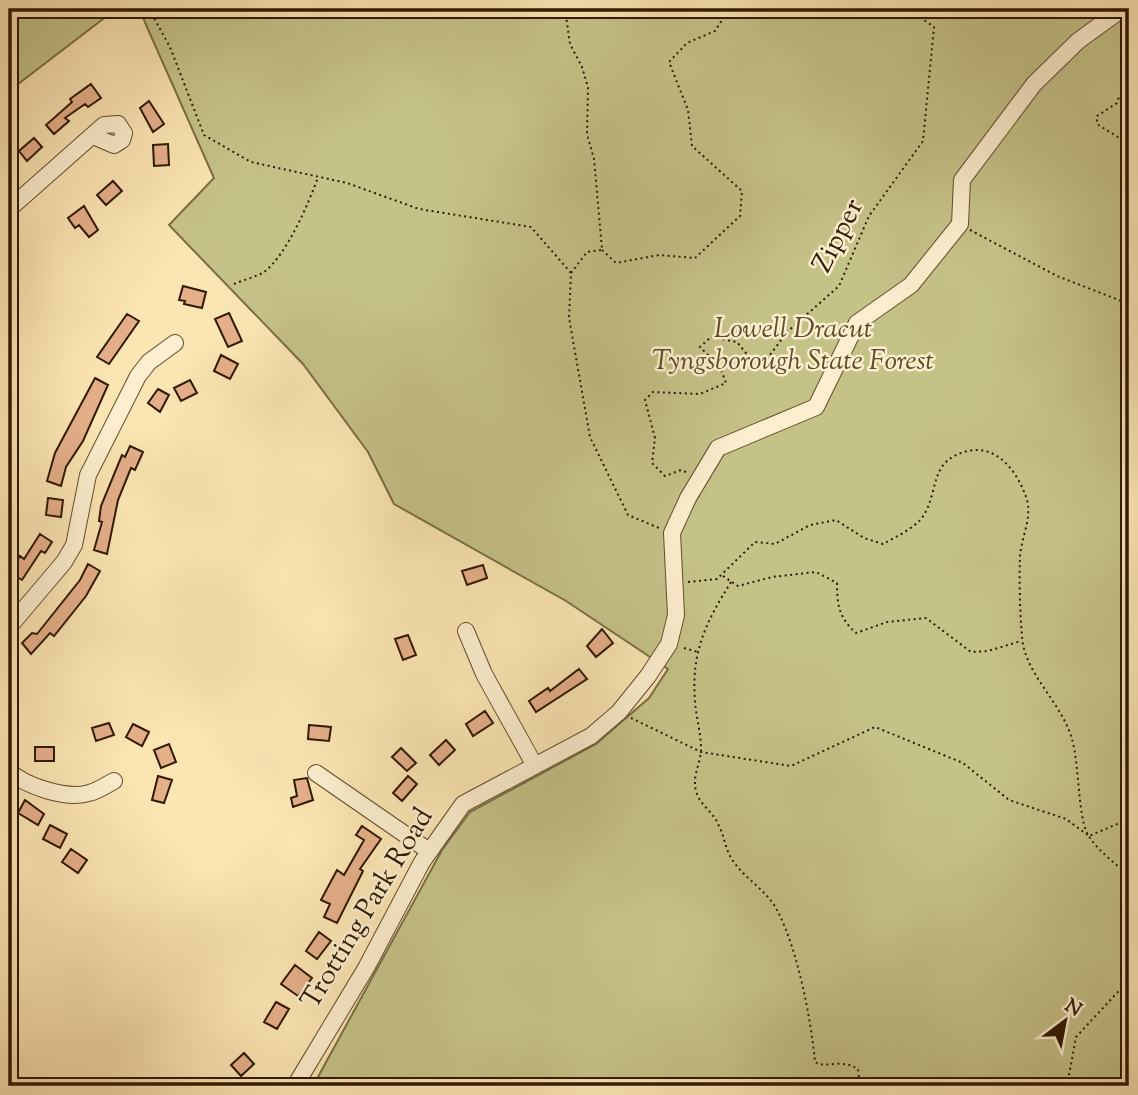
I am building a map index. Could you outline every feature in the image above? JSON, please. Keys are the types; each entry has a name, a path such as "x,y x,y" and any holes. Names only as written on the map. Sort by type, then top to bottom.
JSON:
{"street":[{"path":"960,225 962,180 970,169 1034,84 1078,41 1122,9"},
{"path":"9,209 93,136"},
{"name":"Trotting Park Road","path":"295,1086 366,968 429,850 463,804 591,736 619,712 638,690 669,644 676,615 672,533 718,448 816,407 857,323 911,285 960,225"},
{"path":"9,627 64,562 74,545 88,475 138,376 149,362 175,344"},
{"path":"466,631 484,674 535,766"},
{"path":"9,771 42,788 86,795 114,781"},
{"path":"316,773 429,850"}],"path":[{"path":"149,9 170,47 204,135 251,162 347,183 419,209 531,227 571,273"},
{"path":"565,9 570,44 588,87 587,134 594,159 602,250 616,263 659,255 695,258 740,216 742,191 692,146 688,110 669,62 687,44 715,31 729,9"},
{"name":"Zipper","path":"700,478 681,470 665,476 652,463 655,438 645,400 653,392 700,394 726,383 720,367 699,347 711,337 737,342 754,363 767,359 787,332 839,286 869,216 923,141 934,27 908,9"},
{"path":"1129,94 1119,97 1118,103 1097,116 1097,124 1129,144"},
{"path":"234,284 264,272 281,253 311,198 318,176"},
{"path":"960,225 1057,276 1129,304"},
{"path":"602,250 587,252 571,273 569,318 590,437 628,515 672,533"},
{"path":"1129,388 1122,445 1126,514 1129,522"},
{"path":"674,587 722,575 755,542 775,544 810,525 836,520 864,538 883,544 911,527 925,513 933,481 950,460 968,451 988,451 1010,465 1027,501 1027,535 1020,554 1022,640 1035,671 1060,711 1071,736 1080,782 1083,822 1089,836 1100,850 1129,876"},
{"path":"722,575 738,586 772,577 816,572 836,583 837,605 843,621 856,633 887,622 926,618 971,652 988,651 1022,640"},
{"path":"731,582 706,621 694,664 701,752 695,782 699,799 719,825 736,865 755,881 778,912 810,1021 815,1062 822,1066 845,1062 854,1066 858,1069 859,1078 855,1086"},
{"path":"669,644 698,652"},
{"path":"619,712 701,752 791,766 875,727 962,763 1009,800 1066,819 1089,836"},
{"path":"1089,836 1129,818"},
{"path":"1067,1086 1076,1037 1129,980"}],"green space":[{"path":"9,9 116,9 9,91"},
{"name":"Lowell Dracut Tyngsborough State Forest","path":"139,9 1129,9 1129,1086 313,1086 442,850 470,812 596,744 649,698 668,669 566,601 394,504 368,452 303,364 169,225 214,178"}],"building":[{"path":"91,84 101,98 88,107 85,104 65,118 69,121 54,134 46,125 72,102 70,99"},
{"path":"149,101 164,124 153,132 140,108"},
{"path":"34,138 42,147 27,161 19,151"},
{"path":"168,144 169,165 154,166 153,145"},
{"path":"113,181 122,191 106,205 97,195"},
{"path":"84,206 98,230 89,237 79,225 75,228 68,218"},
{"path":"183,286 206,292 202,308 184,304 185,301 179,300"},
{"path":"229,313 242,341 228,347 215,319"},
{"path":"127,314 139,321 109,364 97,357"},
{"path":"221,355 238,364 230,379 214,371"},
{"path":"95,378 108,385 83,441 66,467 61,486 47,481 55,453"},
{"path":"190,380 197,393 181,401 174,388"},
{"path":"158,389 169,395 160,412 148,403"},
{"path":"130,446 143,452 135,470 131,468 118,500 107,554 94,550 102,522 99,521 101,506 122,455 125,457"},
{"path":"48,498 63,500 61,517 46,515"},
{"path":"40,534 52,542 45,553 41,551 22,580 9,572 20,556 24,559"},
{"path":"88,564 100,571 86,596 54,636 50,633 31,654 22,643 32,633 37,634 80,580"},
{"path":"483,565 487,578 467,585 462,571"},
{"path":"602,629 613,643 596,657 587,646"},
{"path":"408,635 416,655 403,660 395,639"},
{"path":"579,669 587,679 536,712 529,701 548,688 550,691"},
{"path":"485,711 493,723 473,736 466,724"},
{"path":"109,723 114,735 96,741 92,728"},
{"path":"133,724 149,732 142,746 126,737"},
{"path":"309,725 331,727 329,741 308,739"},
{"path":"446,740 455,750 439,765 430,755"},
{"path":"169,744 176,762 161,768 154,750"},
{"path":"35,747 54,747 54,761 35,761"},
{"path":"401,748 416,763 407,771 392,757"},
{"path":"158,776 172,780 164,803 152,800"},
{"path":"408,776 417,784 402,801 393,793"},
{"path":"307,778 313,800 293,807 291,798 297,796 294,780"},
{"path":"25,800 44,814 38,825 18,813"},
{"path":"50,825 67,834 60,848 43,839"},
{"path":"362,826 381,839 360,869 363,871 337,923 324,917 330,904 321,900 337,870 344,875 364,840 356,835"},
{"path":"71,849 87,860 78,873 62,862"},
{"path":"319,932 331,941 317,959 306,951"},
{"path":"295,965 312,978 298,996 281,984"},
{"path":"276,1002 289,1009 277,1029 264,1022"},
{"path":"244,1053 254,1064 241,1076 231,1065"}]}
